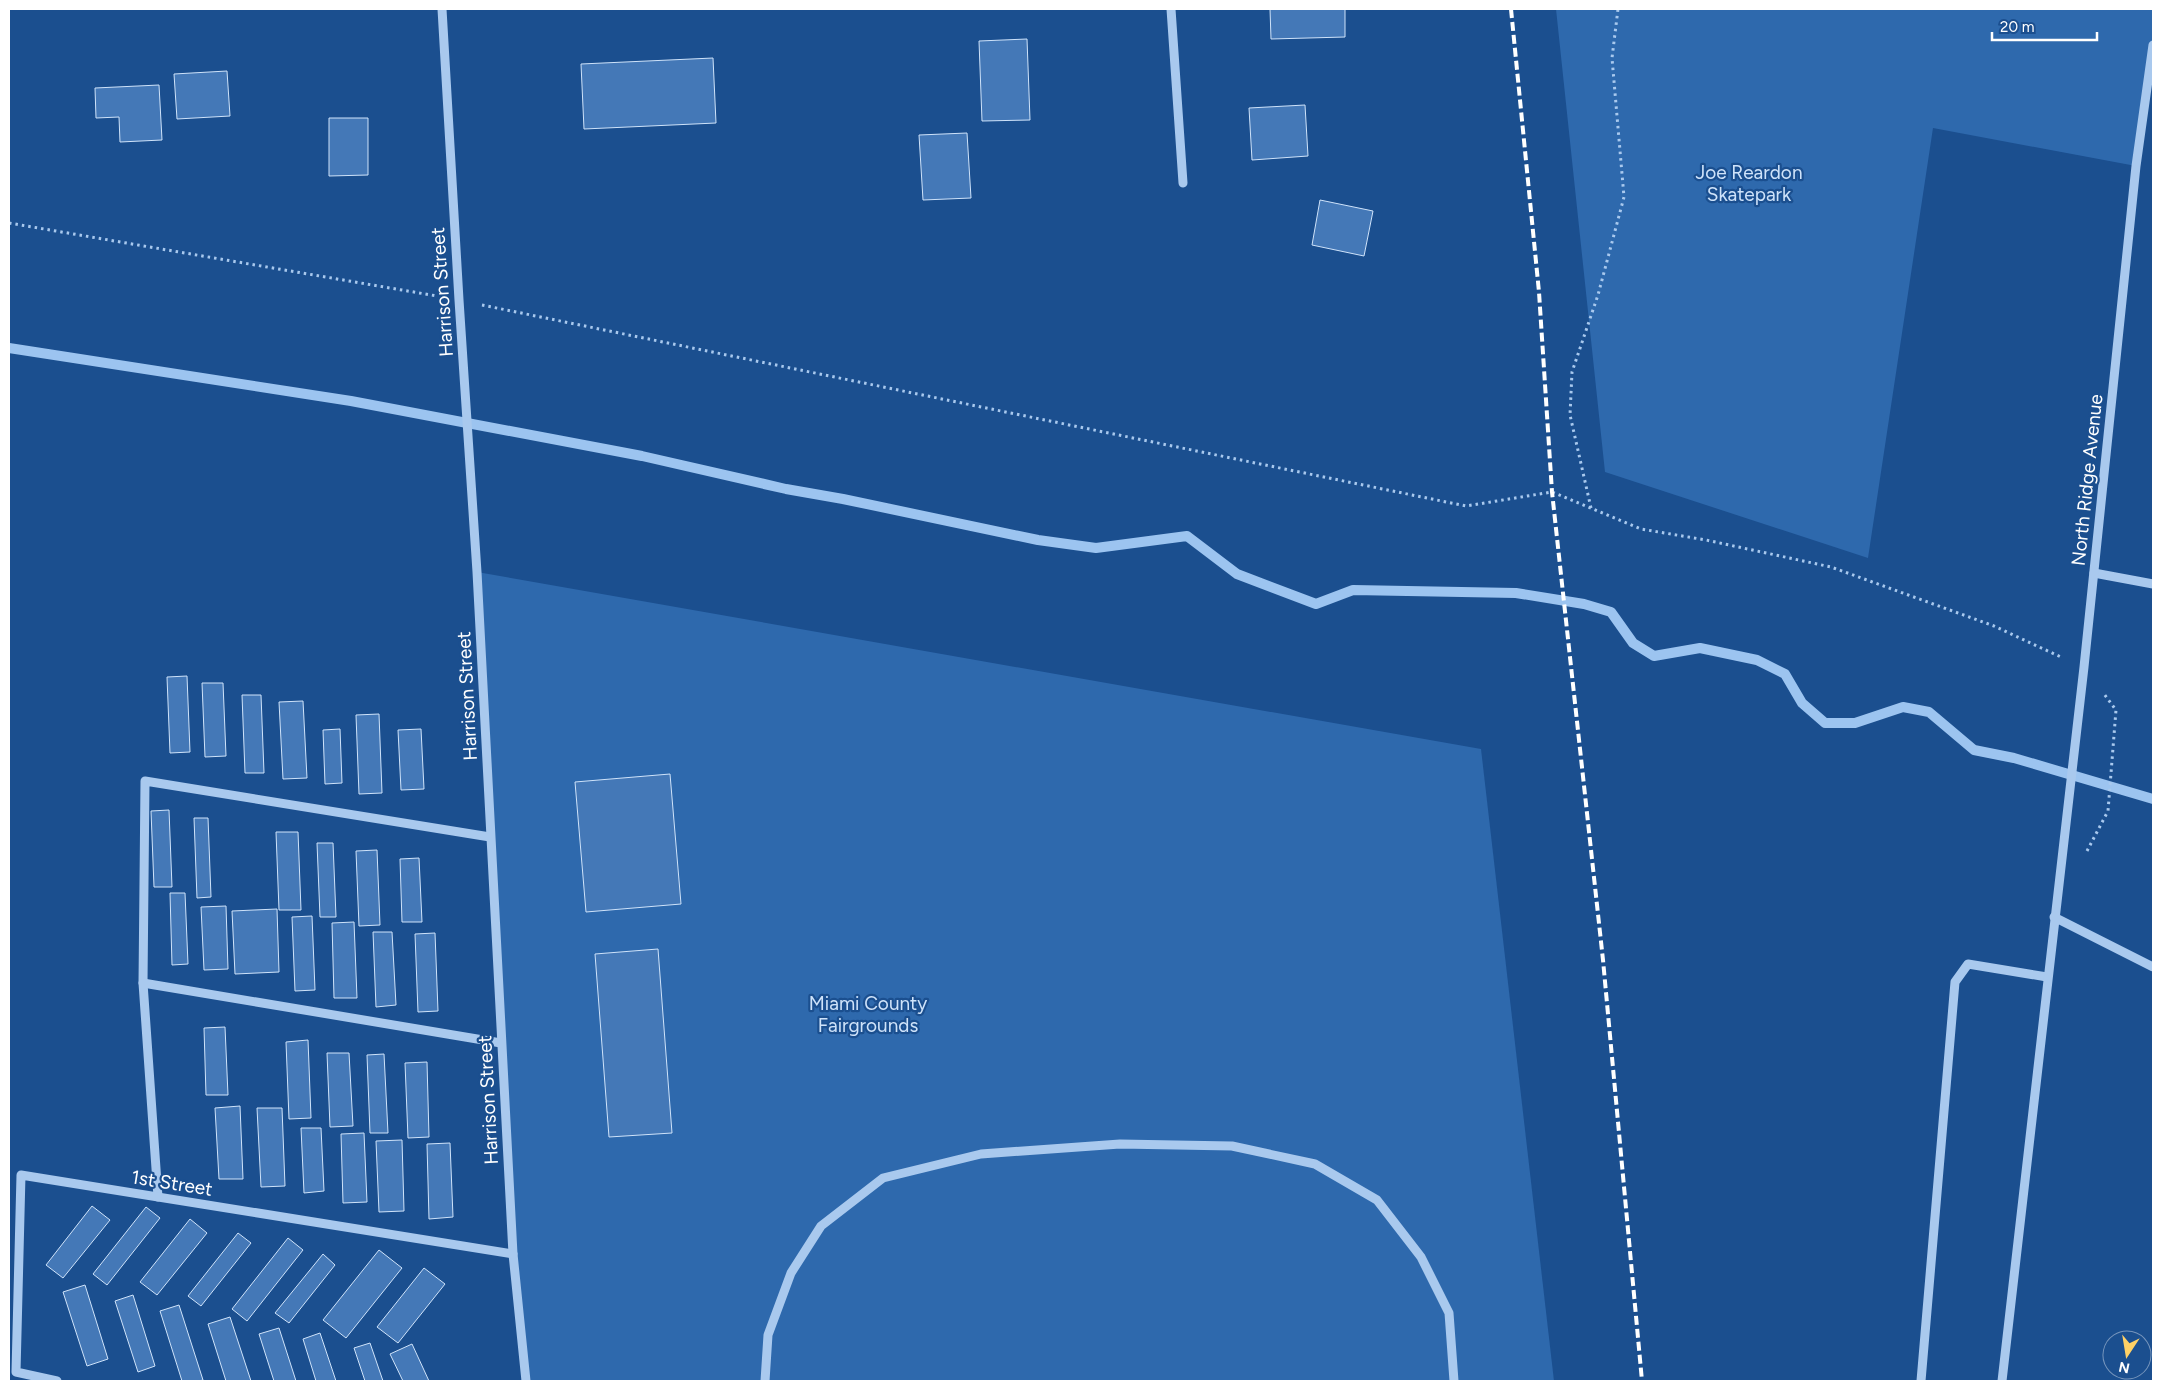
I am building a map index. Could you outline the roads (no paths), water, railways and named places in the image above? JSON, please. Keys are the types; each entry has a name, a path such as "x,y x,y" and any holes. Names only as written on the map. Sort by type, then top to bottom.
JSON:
{"street":[{"name":"Harrison Street","path":"442,9 458,300 477,572 513,1254 526,1381"},
{"path":"1171,9 1184,183"},
{"name":"North Ridge Avenue","path":"2002,1381 2084,667 2136,166 2153,45"},
{"path":"2094,573 2153,584"},
{"path":"158,1197 143,983 145,781 490,837"},
{"path":"2054,917 2153,967"},
{"path":"1921,1381 1955,982 1968,964 2047,977"},
{"path":"143,983 501,1043"},
{"path":"765,1381 768,1335 791,1273 821,1226 883,1178 981,1154 1120,1144 1232,1146 1315,1164 1377,1200 1421,1257 1449,1313 1454,1381"},
{"name":"1st Street","path":"57,1381 16,1372 21,1175 513,1254"}],"waterway":[{"path":"9,348 351,401 642,456 786,489 843,499 1038,540 1096,548 1187,536 1237,574 1316,604 1353,590 1516,593 1584,604 1611,612 1633,643 1654,656 1700,648 1757,660 1785,674 1802,703 1825,723 1855,723 1903,707 1929,712 1974,750 2014,758 2153,799"}],"railway":[{"path":"1511,9 1539,292 1552,492 1603,960 1642,1381"}],"park label":[{"name":"Joe Reardon Skatepark","path":"1749,183"},
{"name":"Miami County Fairgrounds","path":"868,1014"}]}
